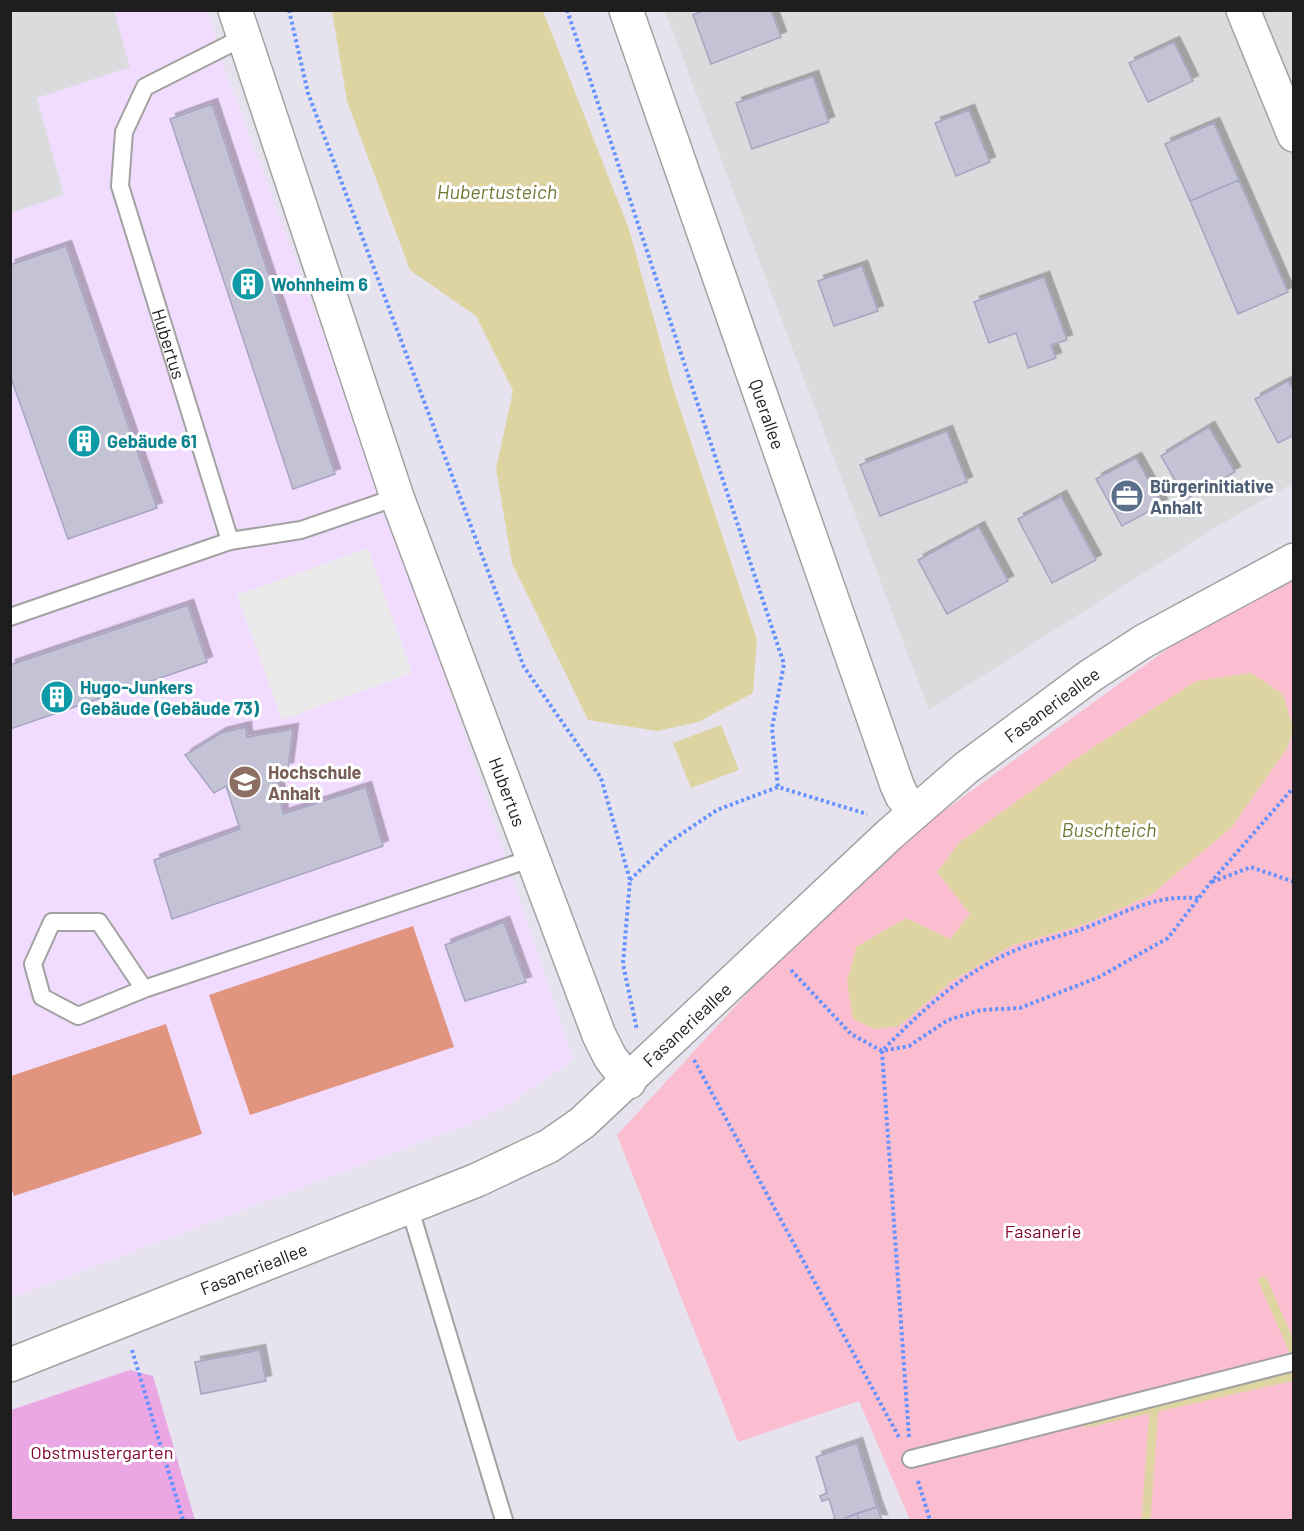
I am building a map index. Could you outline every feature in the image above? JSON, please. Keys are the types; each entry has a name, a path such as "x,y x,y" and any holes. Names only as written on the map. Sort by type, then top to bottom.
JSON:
{"street":[{"name":"Querallee","path":"626,10 897,785 902,796 915,812"},
{"path":"1243,10 1293,135"},
{"name":"Hubertus","path":"239,24 398,497 599,1035 610,1057 629,1082"},
{"name":"Fasanerieallee","path":"10,1365 515,1164 549,1146 582,1123 629,1082 770,947 915,812 966,768 1090,676 1162,631 1293,560"}],"lane":[{"name":"Hubertus","path":"230,541 120,186 124,132 145,87 239,24"},
{"path":"10,617 230,541 301,530 398,497"},
{"path":"144,989 99,922 52,922 33,964 42,997 78,1016 144,989 533,858"},
{"path":"409,1206 504,1521"},
{"path":"911,1459 1289,1363"}],"path":[{"path":"289,10 308,93 524,667 601,778 630,880 623,964 638,1034 646,1026"},
{"path":"567,10 784,664 772,728 778,787"},
{"path":"630,880 668,843 717,810 778,787 868,814 859,822"},
{"path":"770,947 851,1034 882,1051 909,1046 948,1020 981,1010 1020,1008 1099,977 1168,938 1211,882 1293,788"},
{"path":"1211,882 1251,867 1293,882"},
{"path":"882,1051 954,984 1015,950 1086,927 1134,906 1173,897 1199,898"},
{"path":"680,1033 911,1459 930,1521"},
{"path":"882,1051 911,1459"},
{"path":"123,1321 183,1521"}],"shaded area":[{"path":"10,11 114,11 131,67 37,98 64,195 11,213"},
{"name":"Hochschule Anhalt","path":"114,11 208,11 223,65 387,505 573,1059 514,1101 468,1124 11,1298 11,213 64,195 37,98 130,67"},
{"path":"665,11 1293,11 1293,483 1216,527 929,710"},
{"path":"368,548 412,673 282,720 237,595"},
{"path":"413,926 454,1047 250,1115 209,995"},
{"path":"166,1024 202,1134 14,1196 10,1184 11,1076"}],"green space":[{"name":"Fasanerie","path":"1293,578 1293,728 1283,694 970,914 950,939 899,1026 952,981 1013,945 1085,924 1151,895 1288,747 1293,729 1293,1520 910,1520 859,1401 738,1442 617,1135 821,913 916,831 1177,642"},
{"name":"Obstmustergarten","path":"130,1370 153,1376 195,1520 11,1520 11,1410"}],"water":[{"name":"Hubertusteich","path":"332,11 543,11 629,229 673,388 757,640 753,693 698,722 657,731 588,720 512,563 496,469 513,391 476,316 410,270 347,101"},
{"name":"Buschteich","path":"1251,673 1283,694 1293,728 1288,747 1232,827 1151,895 1085,924 1013,945 952,981 899,1026 874,1029 853,1019 847,982 856,947 906,918 950,939 970,914 937,872 960,842 1080,756 1196,681"},
{"path":"721,725 739,770 691,788 673,743"}],"building":[{"path":"705,10 771,10 781,37 711,64 693,15"},
{"path":"1174,42 1193,81 1148,102 1129,63"},
{"path":"813,76 829,122 752,149 736,103"},
{"name":"Wohnheim 6","path":"212,104 335,474 293,489 170,119"},
{"path":"969,110 990,162 956,176 935,123"},
{"path":"1214,123 1239,180 1190,201 1165,144"},
{"path":"1239,180 1288,292 1238,314 1190,201"},
{"name":"Gebäude 61","path":"66,246 157,508 68,539 10,375 10,265"},
{"path":"862,266 878,311 834,326 818,281"},
{"path":"1044,277 1067,340 1051,345 1056,358 1028,368 1016,333 989,343 974,302"},
{"path":"1288,381 1294,390 1294,435 1278,443 1255,399"},
{"path":"1209,427 1235,472 1186,499 1161,456"},
{"path":"947,431 967,482 880,516 860,465"},
{"path":"1136,458 1162,504 1122,526 1096,479"},
{"path":"1061,496 1096,560 1052,583 1018,519"},
{"path":"979,527 1008,581 947,614 918,560"},
{"name":"Hugo-Junkers Gebäude (Gebäude 73)","path":"188,605 207,662 10,729 10,665"},
{"path":"246,727 247,737 293,729 288,768 276,771 283,814 366,787 383,846 172,919 154,860 240,829 226,786 214,793 185,755 221,733"},
{"path":"504,922 526,982 465,1001 445,945"},
{"path":"260,1350 266,1381 201,1394 195,1362"},
{"path":"857,1443 877,1507 845,1518 846,1520 832,1520 835,1519 829,1499 822,1501 820,1496 827,1493 816,1457"},
{"path":"877,1507 882,1520 859,1520 857,1513"},
{"path":"857,1513 859,1520 846,1520 845,1518"}],"waterway":[{"path":"1263,1281 1294,1352"},
{"path":"1087,1423 1294,1376"},
{"path":"1146,1520 1154,1409"}],"place":[{"name":"Wohnheim 6","path":"248,284"},
{"name":"Gebäude 61","path":"84,441"},
{"name":"Bürgerinitiative Anhalt","path":"1127,496"},
{"name":"Hugo-Junkers Gebäude (Gebäude 73)","path":"57,697"},
{"name":"Hochschule Anhalt","path":"245,782"}]}
